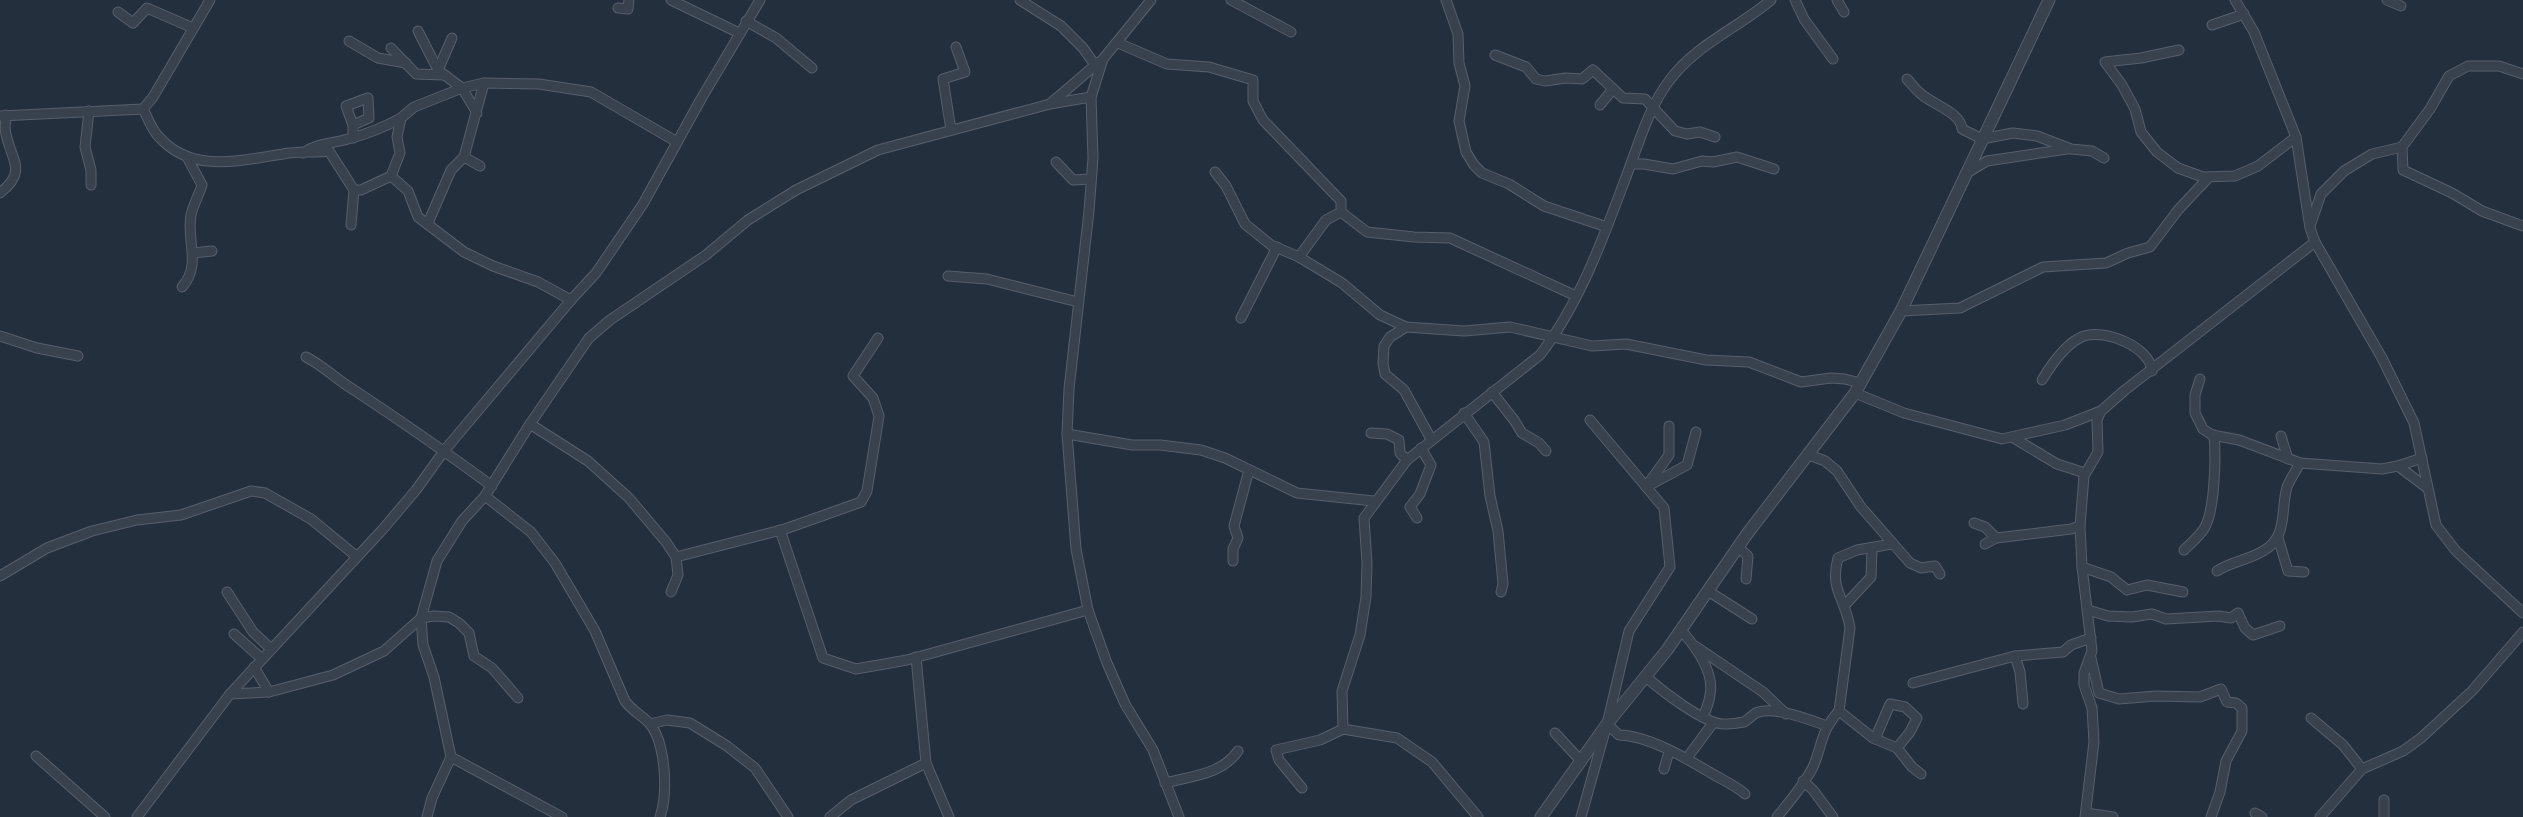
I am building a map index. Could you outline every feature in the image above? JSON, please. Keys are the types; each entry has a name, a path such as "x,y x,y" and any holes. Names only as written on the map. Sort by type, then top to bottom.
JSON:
{"street":[{"path":"0,192 14,180 16,173 13,154 6,135 3,116 143,109 153,97 210,0"},
{"path":"618,8 628,9 629,0"},
{"path":"671,0 739,33"},
{"path":"138,817 230,694 344,572 356,556 416,490 444,451 571,300 596,273 620,240 643,204 739,33 760,0"},
{"path":"1020,0 1061,26 1083,48 1095,65"},
{"path":"1050,104 1103,59 1118,43 1151,0"},
{"path":"1231,0 1291,32"},
{"path":"1446,0 1458,34 1459,63 1465,86 1460,121 1466,152 1474,165 1482,173 1509,184 1544,206 1607,227"},
{"path":"1343,729 1342,691 1360,635 1366,597 1367,563 1364,518 1374,501 1407,460 1431,439 1540,355 1555,336 1584,282 1653,108 1677,71 1703,47 1771,0"},
{"path":"1795,0 1804,19 1833,59"},
{"path":"1837,0 1844,12"},
{"path":"1541,817 1607,724 1646,677 1681,630 1738,547 1809,455 1858,388 1901,311 2049,0"},
{"path":"2235,0 2254,32 2296,137 2310,228 2315,242 2382,358 2411,417 2418,436 2426,487 2436,525 2446,539 2523,613"},
{"path":"2388,0 2401,6"},
{"path":"118,12 133,23 147,8 193,28"},
{"path":"2212,25 2244,14"},
{"path":"746,21 776,38 812,68"},
{"path":"418,31 441,72 462,88 477,113"},
{"path":"441,72 452,38"},
{"path":"349,41 378,58 406,63"},
{"path":"1118,43 1167,64 1209,67 1253,80 1253,101 1263,120 1341,201 1341,212"},
{"path":"951,130 943,79 965,72 956,47"},
{"path":"391,48 416,74 441,72"},
{"path":"2179,50 2141,58 2105,62 2122,85 2135,109 2141,132 2157,152 2178,168 2203,177 2235,176 2258,166 2296,137"},
{"path":"1495,55 1526,67 1536,79 1545,81 1566,78 1582,79 1593,70 1623,98 1645,99 1675,131 1687,134 1700,132 1715,137"},
{"path":"1103,59 1091,98 1092,178 1078,302 1067,434 1076,549 1088,610 1119,691 1153,750 1179,817"},
{"path":"2523,74 2499,66 2468,66 2449,76 2430,109 2402,147 2403,170 2452,193 2482,211 2523,226"},
{"path":"1907,79 1920,93 1954,115 1962,124 1962,129 1982,139 2013,133 2037,136 2071,149"},
{"path":"303,154 314,146 353,138 380,130 400,118 414,107 462,88 484,83 539,84 590,92 677,142"},
{"path":"428,223 451,170 464,157 484,83"},
{"path":"1600,105 1613,89"},
{"path":"427,817 432,798 451,757 434,677 423,645 421,618 437,561 462,521 492,486 530,424 589,338 610,320 706,255 748,220 796,190 878,150 1050,104 1091,98"},
{"path":"143,109 159,138 187,157 216,163 235,162 284,154 329,152 354,190 351,224"},
{"path":"89,111 85,146 91,170 91,185"},
{"path":"354,190 361,190 391,176 400,153 397,137 400,118"},
{"path":"353,138 354,125"},
{"path":"2310,228 2321,194 2344,171 2372,154 2402,147"},
{"path":"1965,174 1987,162 2071,149 2092,151 2104,158"},
{"path":"182,287 188,280 193,253 190,228 191,214 202,185 187,157"},
{"path":"464,157 480,166"},
{"path":"1631,164 1644,164 1672,169 1702,162 1713,162 1737,157 1774,169"},
{"path":"1056,162 1073,180 1092,178"},
{"path":"1215,172 1226,186 1245,224 1277,247 1299,257 1342,283 1380,315 1406,327 1464,331 1510,327 1555,336 1592,346 1626,344 1706,360 1749,362 1801,382 1831,378 1845,378 1858,388 1904,413 1949,423 1994,438 2012,438 2065,425 2101,411 2125,390 2152,371 2315,242"},
{"path":"391,176 408,191 418,217 428,223 464,252 493,266 538,282 571,300"},
{"path":"1901,311 1960,308 2044,267 2106,264 2128,253 2150,247 2178,210 2209,177"},
{"path":"1299,257 1326,220 1341,212"},
{"path":"1341,212 1367,232 1414,237 1450,238 1576,296"},
{"path":"1241,318 1277,247"},
{"path":"193,253 212,251"},
{"path":"948,276 987,279 1078,302"},
{"path":"1406,327 1390,336 1384,346 1383,363 1385,374 1404,390 1431,439"},
{"path":"0,336 37,348 78,356"},
{"path":"2042,380 2058,355 2085,336 2102,336 2132,344 2152,364 2152,371"},
{"path":"676,557 780,530 861,502 867,491 879,416 873,398 853,376 878,338"},
{"path":"306,357 320,364 351,389 444,451 492,486"},
{"path":"2200,379 2195,395 2195,413 2203,429 2214,435 2240,440 2300,463 2365,469 2398,466 2422,458"},
{"path":"1492,392 1514,420 1522,433 1539,443 1546,451"},
{"path":"2101,411 2097,420 2098,452 2085,473 2080,526 2082,567 2091,638 2091,658 2099,693 2119,699 2156,696 2200,697 2221,689 2227,702 2236,702 2242,708 2242,731 2226,761 2220,792 2211,817"},
{"path":"1464,413 1484,442 1490,496 1498,531 1503,584 1501,592"},
{"path":"1581,817 1607,724 1629,630 1670,567 1664,508 1590,420"},
{"path":"530,424 588,461 629,498 666,542 676,557 678,575 671,592"},
{"path":"1646,487 1669,455 1669,426"},
{"path":"1646,487 1687,465 1696,432"},
{"path":"1371,433 1387,434 1399,440 1400,453 1407,460"},
{"path":"1067,434 1132,445 1160,445 1200,450 1249,470 1297,493 1374,501"},
{"path":"2184,550 2199,536 2208,520 2216,461 2214,435"},
{"path":"2280,436 2288,459"},
{"path":"2012,438 2057,464 2085,473"},
{"path":"1417,518 1410,507 1420,494 1431,465 1421,448"},
{"path":"1809,455 1825,461 1837,471 1861,507 1910,563 1921,568 1935,566 1940,574"},
{"path":"2300,463 2287,488 2278,538 2288,571 2304,572"},
{"path":"2398,466 2426,487"},
{"path":"1234,561 1233,549 1238,538 1234,526 1249,470"},
{"path":"0,575 47,548 92,531 137,520 181,515 251,491 265,493 311,519 356,556"},
{"path":"485,496 531,532 555,563 595,631 625,701 631,710 650,724 660,746 664,770 660,817"},
{"path":"1974,523 1985,527 1996,538"},
{"path":"1985,544 1996,538 2071,529 2080,526"},
{"path":"780,530 786,556 822,658 856,669 916,657 1088,610"},
{"path":"2217,571 2227,564 2247,559 2269,547 2278,538"},
{"path":"1777,817 1793,799 1813,766 1827,726 1839,711 1850,628 1844,606 1838,594 1834,575 1838,558 1846,553 1892,544"},
{"path":"1738,547 1748,556 1746,579"},
{"path":"1844,606 1871,577 1872,548"},
{"path":"2082,567 2110,577 2127,590 2146,585 2183,592"},
{"path":"1708,591 1752,619"},
{"path":"227,592 253,632 272,649"},
{"path":"2088,610 2108,616 2132,617 2152,614 2166,619 2218,616 2231,618 2238,613 2245,628 2253,635 2280,626"},
{"path":"230,694 269,692 333,675 384,651 421,618 449,617 459,623 469,633 474,656 492,668 518,698"},
{"path":"1681,630 1695,646 1763,692 1786,714"},
{"path":"2320,817 2362,769 2403,751 2421,738 2472,691 2523,632"},
{"path":"234,634 262,659"},
{"path":"1913,683 2016,656 2063,652 2071,645 2091,638"},
{"path":"1695,646 1709,680 1711,694 1704,717"},
{"path":"2016,656 2020,672 2023,704"},
{"path":"916,657 926,763 949,817"},
{"path":"2091,658 2084,673 2084,685 2092,708 2094,742 2085,815 2113,817"},
{"path":"254,667 269,692"},
{"path":"1646,677 1675,700 1713,722 1725,724 1744,722 1756,712 1786,714 1827,726"},
{"path":"1875,739 1890,704 1905,707 1917,718 1910,732 1896,748"},
{"path":"1839,711 1875,739 1896,748 1912,767 1921,774"},
{"path":"2311,718 2343,745 2362,769"},
{"path":"650,724 667,720 690,723 727,746 755,768 788,817"},
{"path":"1687,758 1713,722"},
{"path":"1607,724 1619,735 1632,736 1652,742 1669,752 1687,758 1734,784 1745,794"},
{"path":"1302,788 1279,760 1276,750 1320,740 1343,729 1397,738 1413,748 1432,762 1478,817"},
{"path":"1555,733 1581,761"},
{"path":"1165,783 1191,777 1198,777 1232,760 1238,751"},
{"path":"1664,769 1669,752"},
{"path":"36,756 105,817"},
{"path":"451,757 562,817"},
{"path":"830,817 851,800 926,763"},
{"path":"1803,782 1813,790 1833,817"},
{"path":"2384,800 2384,817"}]}
